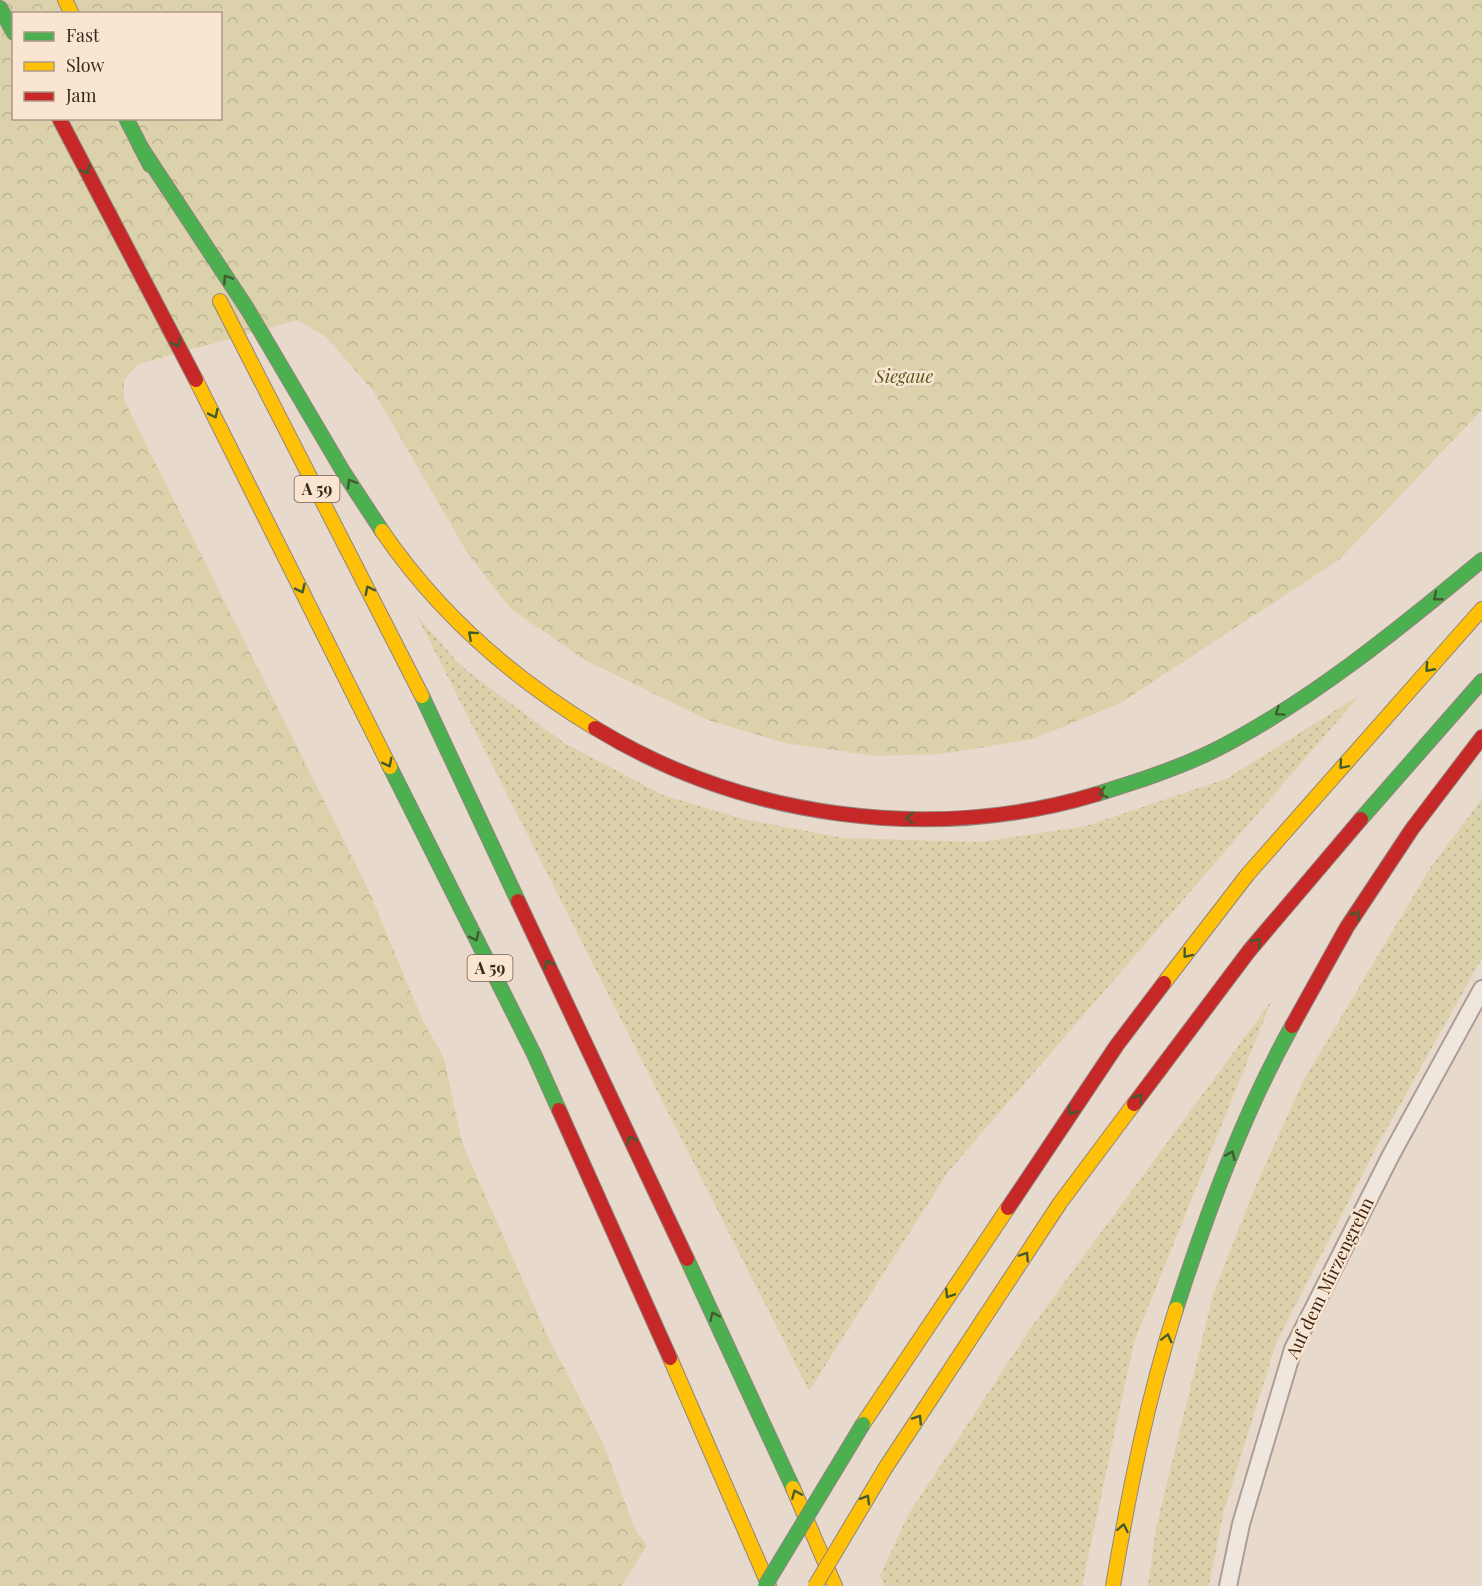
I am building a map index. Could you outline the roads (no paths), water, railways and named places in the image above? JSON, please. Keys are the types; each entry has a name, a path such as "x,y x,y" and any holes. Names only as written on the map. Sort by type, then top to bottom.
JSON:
{"highway":[{"path":"0,8 12,29"},
{"name":"A 59","path":"60,120 188,362 534,1054 726,1483 767,1586"},
{"path":"127,120 200,263"},
{"path":"140,146 260,328 360,497 402,558 439,604 472,636 563,709 647,756 692,777 749,796 870,817 935,819 1004,814 1069,804 1139,782 1208,753 1272,717 1372,647 1482,560"},
{"name":"A 59","path":"211,284 396,642 776,1448 835,1586"},
{"path":"767,1586 863,1424 1117,1045 1248,874 1482,609"},
{"path":"815,1586 886,1467 1060,1203 1250,951 1454,710 1482,681"},
{"path":"1113,1586 1138,1455 1176,1300 1229,1158 1323,964 1424,812 1482,737"}],"lane":[{"name":"Auf dem Mirzengrehn","path":"1228,1586 1241,1524 1293,1349 1391,1155 1482,989"}],"park label":[{"name":"Siegaue","path":"904,377"}]}
